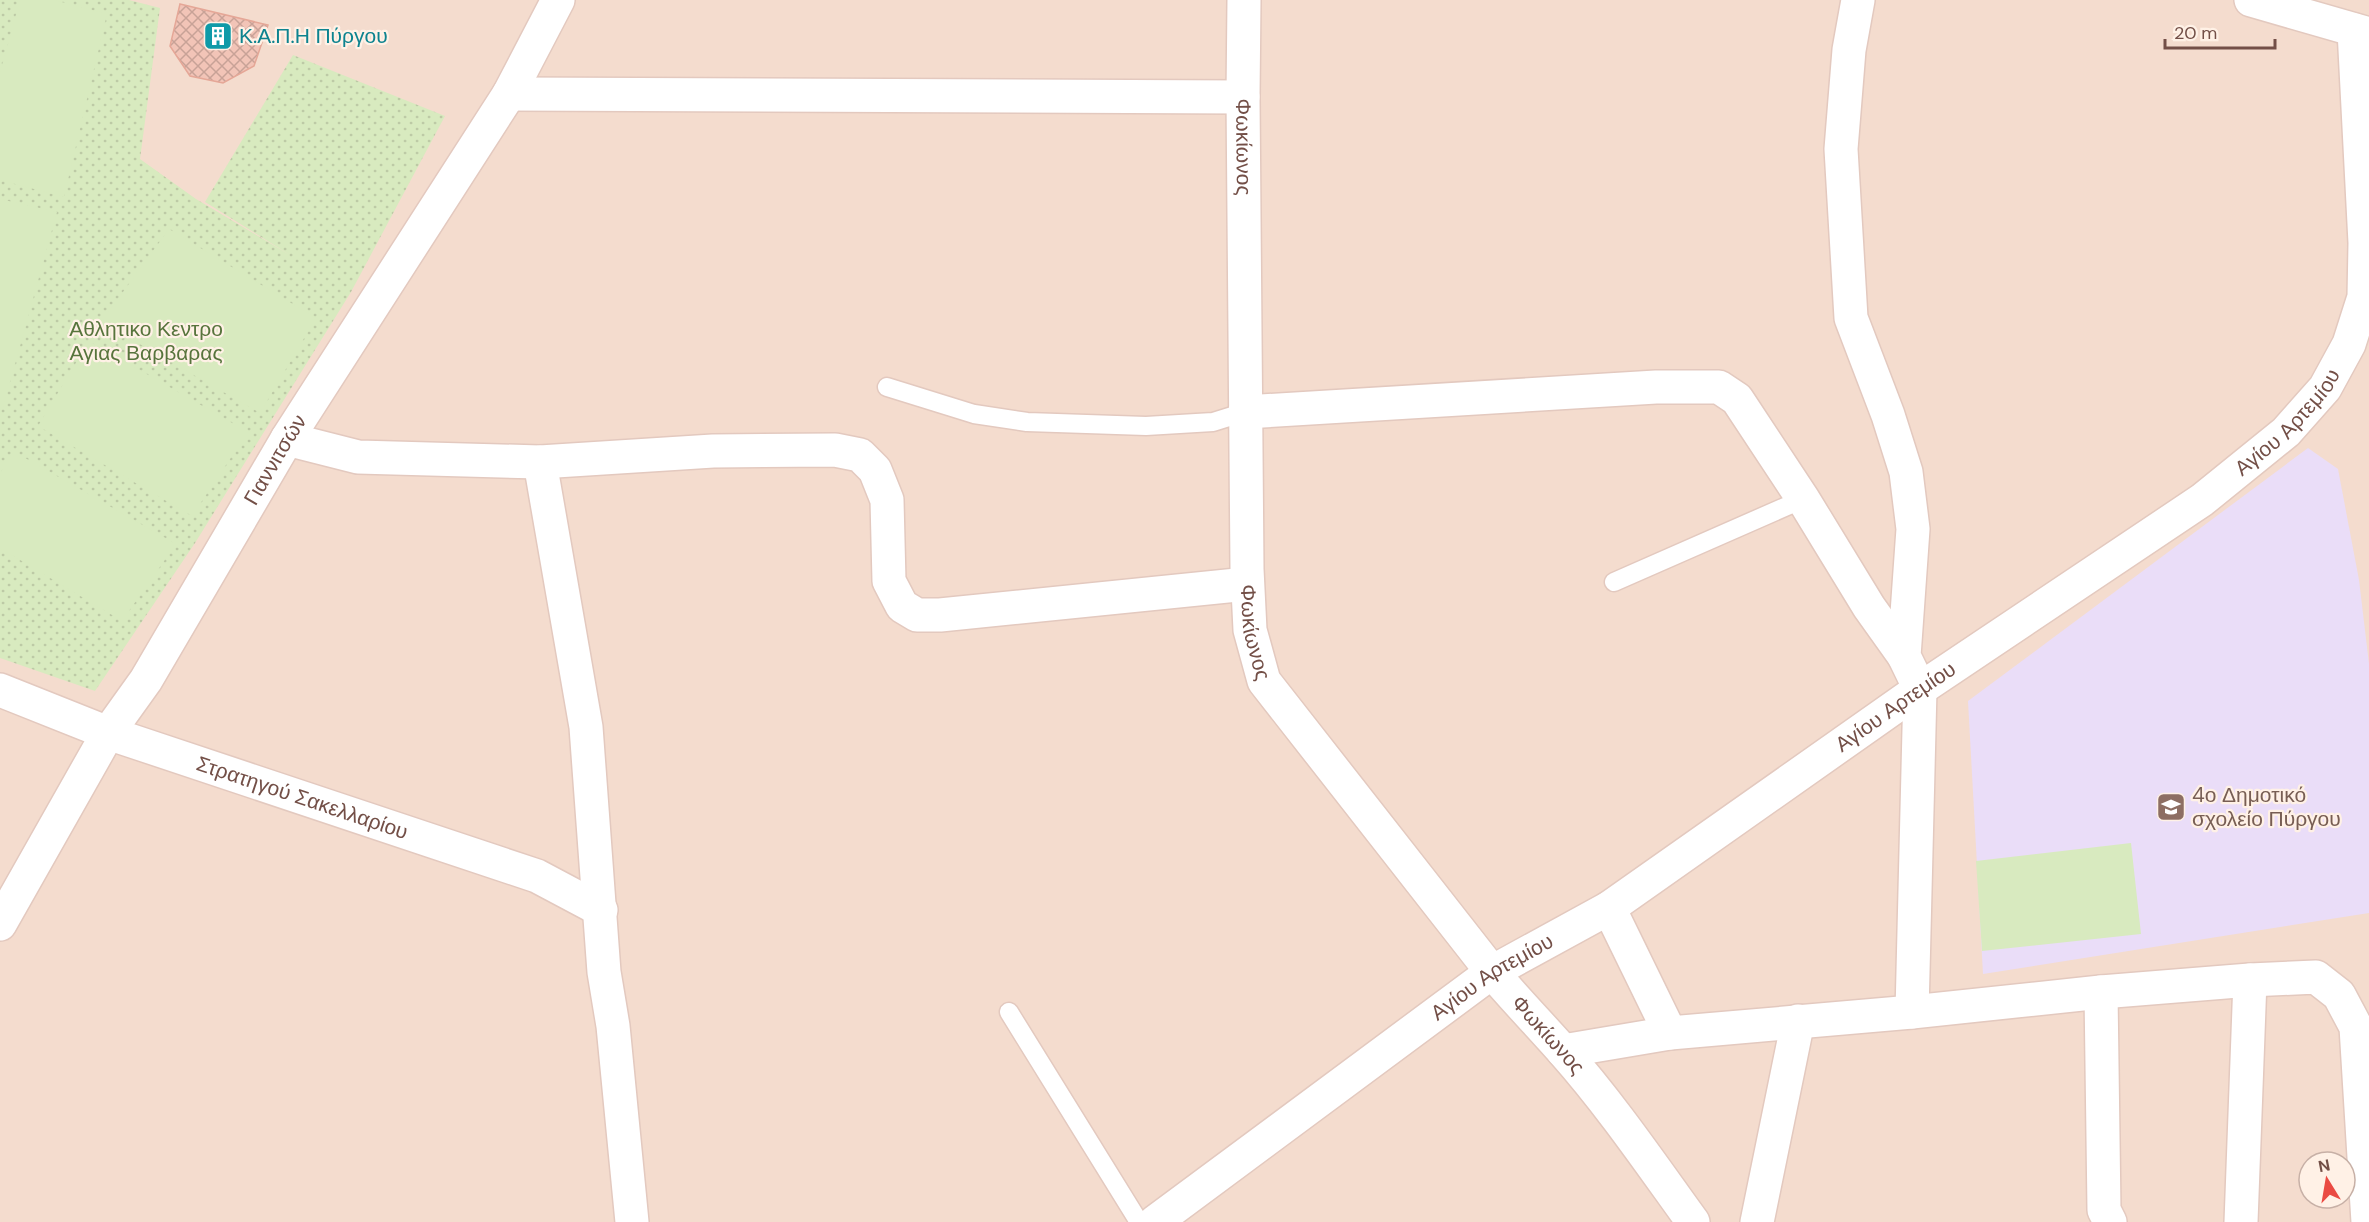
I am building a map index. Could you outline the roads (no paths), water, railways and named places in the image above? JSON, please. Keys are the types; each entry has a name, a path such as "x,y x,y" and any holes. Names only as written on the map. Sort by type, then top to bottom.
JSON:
{"street":[{"name":"Γιαννιτσών","path":"0,924 108,733 146,680 287,439 509,94 558,0"},
{"name":"Φωκίωνος","path":"1244,0 1247,584 1251,630 1264,681 1492,972 1525,1012 1563,1051 1624,1126 1693,1222"},
{"path":"1858,0 1849,50 1841,149 1847,264 1851,318 1888,415 1906,472 1913,529 1904,657"},
{"path":"2251,0 2362,32"},
{"name":"Αγίου Αρτεμίου","path":"1155,1222 1492,972 1609,908 1920,689 2202,500 2286,432 2325,388 2349,344 2364,297 2362,32"},
{"path":"509,94 1243,97"},
{"path":"1245,412 1656,387 1719,387 1737,399 1803,499 1869,607 1904,657 1920,689 1912,1012"},
{"path":"287,439 358,457 540,462 713,451 835,450 860,455 875,470 887,500 889,581 902,606 917,615 940,615 1247,584"},
{"path":"540,462 586,728 604,972 613,1026 632,1222"},
{"name":"Στρατηγού Σακελλαρίου","path":"0,690 108,733 537,876 601,910"},
{"path":"1609,908 1670,1033"},
{"path":"1563,1051 1670,1033 1912,1012 2101,992 2316,977 2339,995 2356,1028 2368,1222"},
{"path":"2241,1222 2250,980"},
{"path":"2101,992 2104,1210 2110,1222"},
{"path":"1757,1222 1798,1022"}],"lane":[{"path":"887,387 974,414 1027,422 1146,426 1213,422 1245,412"},
{"path":"1614,582 1803,499"},
{"path":"1009,1012 1139,1222"}],"place":[{"name":"Κ.Α.Π.Η Πύργου","path":"218,36"},
{"name":"4ο Δημοτικό σχολείο Πύργου","path":"2171,807"}],"park label":[{"name":"Αθλητικο Κεντρο Αγιας Βαρβαρας","path":"146,341"}]}
